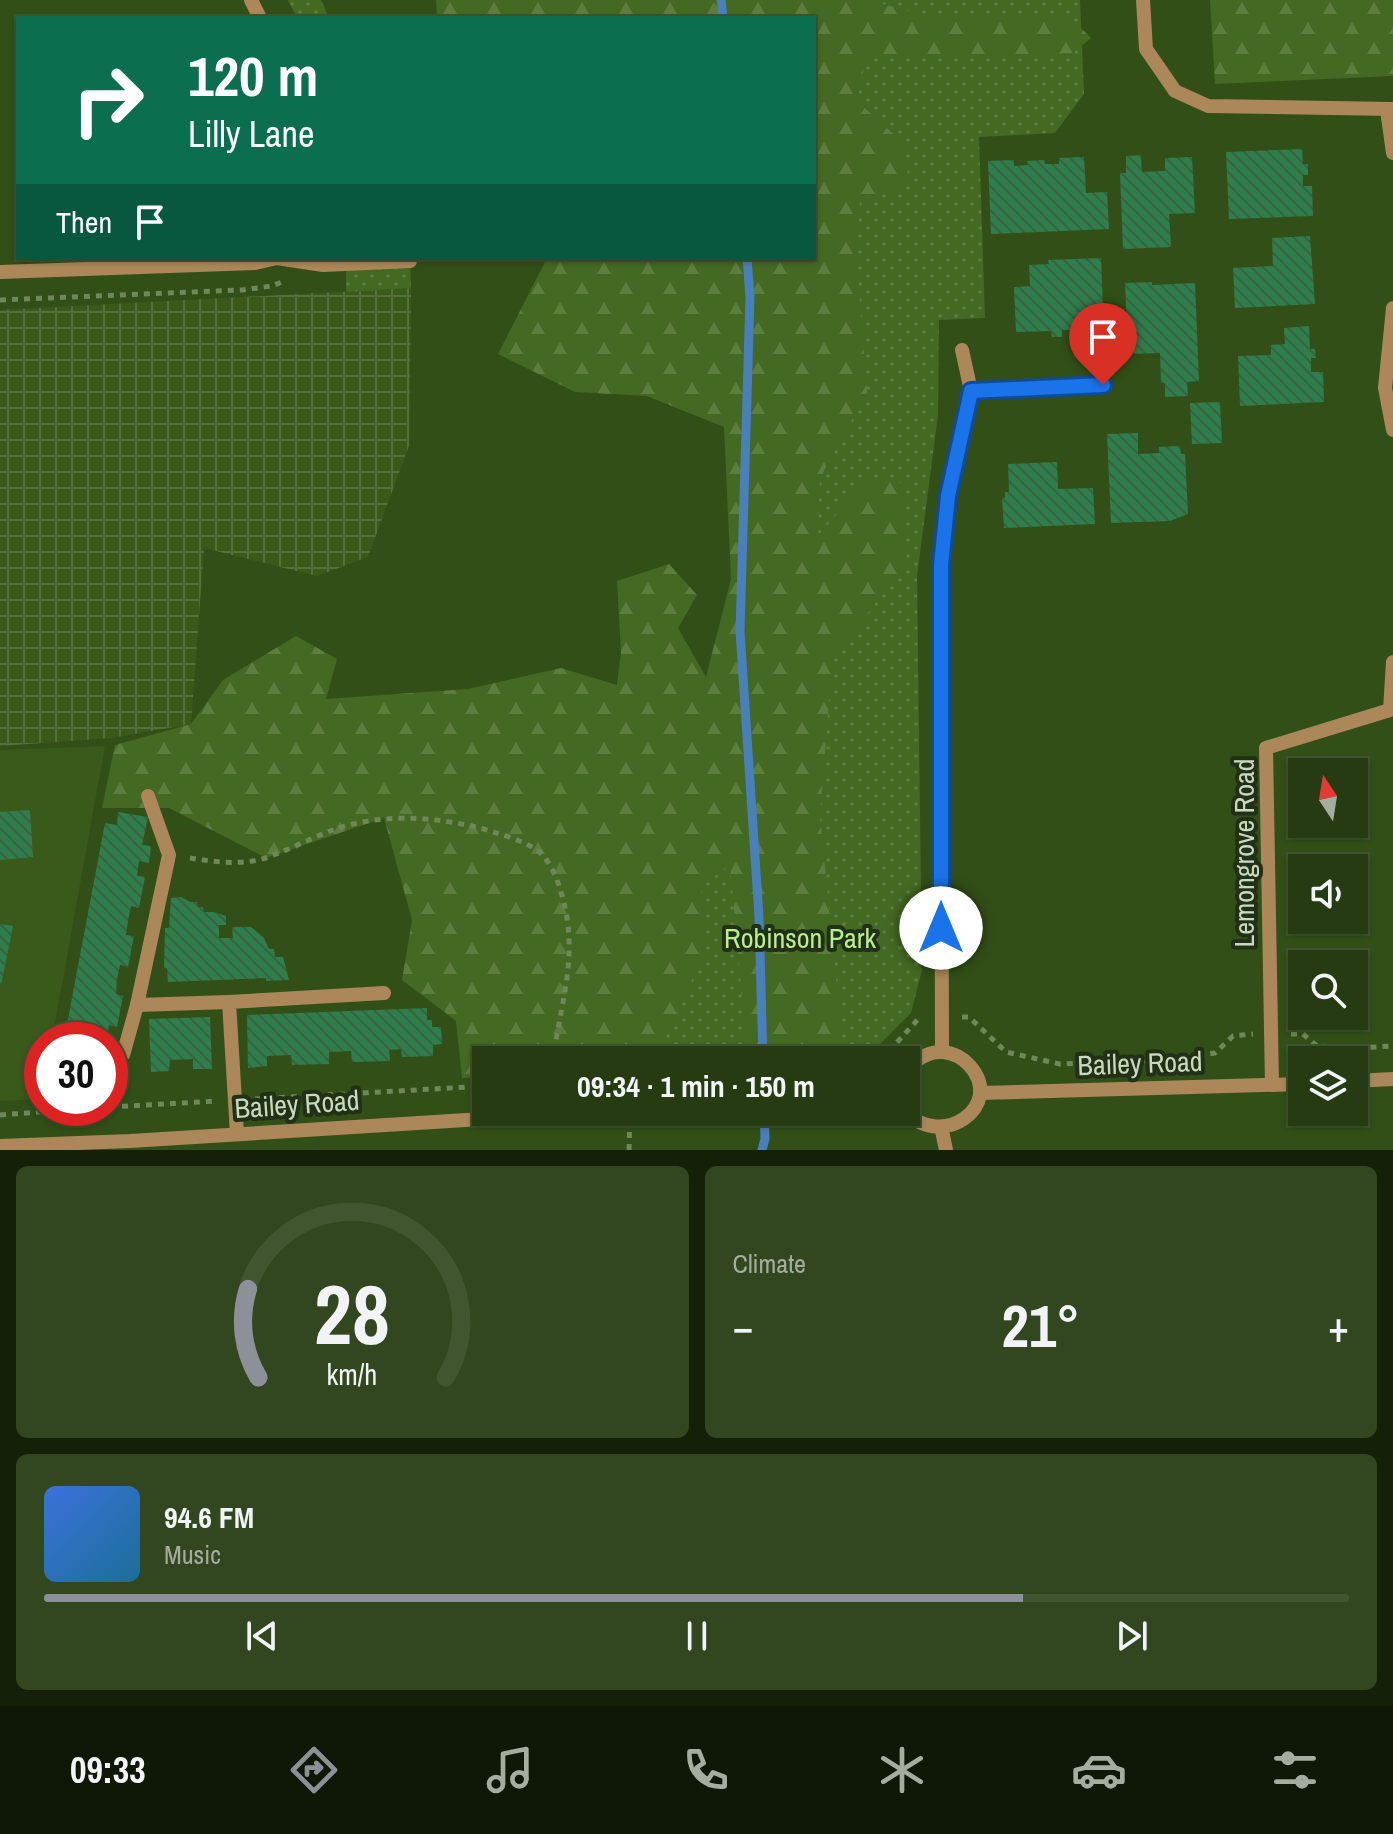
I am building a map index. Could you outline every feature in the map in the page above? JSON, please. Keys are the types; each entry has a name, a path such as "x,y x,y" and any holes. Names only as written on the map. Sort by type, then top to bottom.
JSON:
{"street":[{"path":"1143,0 1146,49 1175,91 1208,106 1390,109 1393,153"},
{"path":"0,272 241,264 265,260"},
{"path":"290,260 323,265 410,261"},
{"path":"1393,308 1385,388 1393,430"},
{"path":"942,1052 941,565 948,496 971,391 962,350"},
{"path":"971,391 1103,385"},
{"name":"Lemongrove Road","path":"1272,1085 1266,748 1390,710 1393,662"},
{"path":"128,1037 169,855 148,796"},
{"path":"137,1005 384,993"},
{"path":"229,1002 237,1134"},
{"path":"920,1058 942,1052 954,1054 965,1061 978,1080 980,1093 978,1104 964,1123 942,1131 920,1126"},
{"path":"1368,1080 1393,1079"},
{"name":"Bailey Road","path":"980,1093 1288,1084"},
{"name":"Bailey Road","path":"0,1146 130,1145 237,1134 472,1120"},
{"path":"942,1131 946,1150"}],"path":[{"path":"169,855 226,863 266,858 312,837 355,823 411,818 453,822 493,832 538,851 556,875 568,915 571,961 556,1046"},
{"path":"893,1046 919,1017 941,1016 969,1017 1006,1052 1060,1064 1165,1060 1215,1053 1233,1036 1271,1033 1303,1034 1317,1046 1393,1046"},
{"path":"128,1106 472,1087"},
{"path":"0,1115 24,1113"},
{"path":"629,1150 630,1126"}],"shaded area":[{"path":"411,288 409,446 368,557 317,576 204,548 191,724 112,738 0,746 0,310"},
{"path":"105,746 55,1022 24,1022 24,1100 0,1101 0,750"}],"green space":[{"path":"288,0 321,0 328,16 296,16"},
{"path":"436,0 867,0 924,15 1067,14 1091,38 1073,53 866,58 857,101 901,141 910,184 860,200 856,255 867,392 820,478 817,537 868,478 902,483 906,562 832,661 820,816 843,1046 752,1046 746,1041 730,865 701,886 706,949 661,1046 472,1046 472,1078 462,1078 456,1021 402,980 412,920 384,818 266,858 169,808 102,808 115,745 191,724 223,680 296,636 337,659 326,699 468,689 561,668 617,685 621,652 617,581 669,564 697,595 678,628 706,677 731,579 724,427 647,396 575,392 498,354 546,260 816,260 816,16 437,16"},
{"name":"Robinson Park","path":"852,0 1080,0 1084,94 1055,133 979,137 985,318 939,320 938,415 917,576 922,970 911,1013 878,1046 656,1046 814,260"},
{"path":"1210,0 1393,0 1393,76 1215,84"},
{"path":"346,260 410,260 411,288 346,292"}],"building":[{"path":"1302,149 1303,164 1308,164 1308,175 1303,175 1303,186 1312,186 1313,216 1229,219 1226,152"},
{"path":"1141,155 1142,172 1165,171 1165,158 1192,157 1195,213 1169,214 1171,247 1123,249 1120,173 1126,173 1126,156"},
{"path":"1084,157 1086,193 1107,192 1109,229 991,234 988,161 1014,160 1014,166 1044,160 1045,164 1059,164 1059,158"},
{"path":"1310,236 1315,304 1235,308 1233,268 1273,266 1272,238"},
{"path":"1101,258 1104,335 1076,336 1076,330 1062,330 1062,337 1052,337 1051,331 1016,332 1014,287 1030,286 1029,265 1049,264 1048,260"},
{"path":"1152,282 1152,285 1195,283 1199,381 1187,382 1188,396 1165,397 1160,353 1128,354 1125,283"},
{"path":"1309,326 1310,349 1315,349 1316,358 1311,358 1311,372 1323,372 1324,402 1240,406 1238,356 1271,355 1271,345 1285,344 1284,328"},
{"path":"1220,402 1222,443 1192,444 1190,403"},
{"path":"1138,433 1138,454 1159,453 1159,447 1180,446 1181,454 1185,454 1188,514 1170,521 1111,523 1107,434"},
{"path":"1057,462 1058,489 1093,488 1095,524 1004,528 1002,498 1005,498 1005,492 1009,492 1008,464"},
{"path":"30,810 33,857 0,860 0,812"},
{"path":"118,812 148,817 142,845 151,846 149,863 139,861 137,876 145,877 139,908 131,906 128,921 126,935 134,936 128,967 120,965 117,979 116,994 123,996 118,1022 67,1022 105,823 117,825"},
{"path":"181,897 197,902 204,912 226,916 226,925 219,925 219,938 233,938 232,927 251,927 264,938 269,949 274,949 275,957 283,957 289,980 168,982 167,968 164,968 165,928 169,928 171,898"},
{"path":"0,924 13,926 1,985 0,985"},
{"path":"427,1008 427,1020 432,1020 432,1027 441,1027 442,1044 433,1045 433,1056 402,1057 401,1049 389,1050 390,1061 352,1062 351,1051 329,1052 329,1064 292,1065 291,1055 267,1056 267,1066 248,1068 247,1015"},
{"path":"210,1017 212,1069 193,1069 193,1059 170,1060 169,1071 151,1072 149,1019"}],"waterway":[{"path":"721,0 723,16"},
{"path":"747,260 750,297 740,631 759,917 763,1046"},
{"path":"762,1150 765,1126"}],"route":[{"path":"941,928 941,565 948,496 971,391 1103,385"}]}
